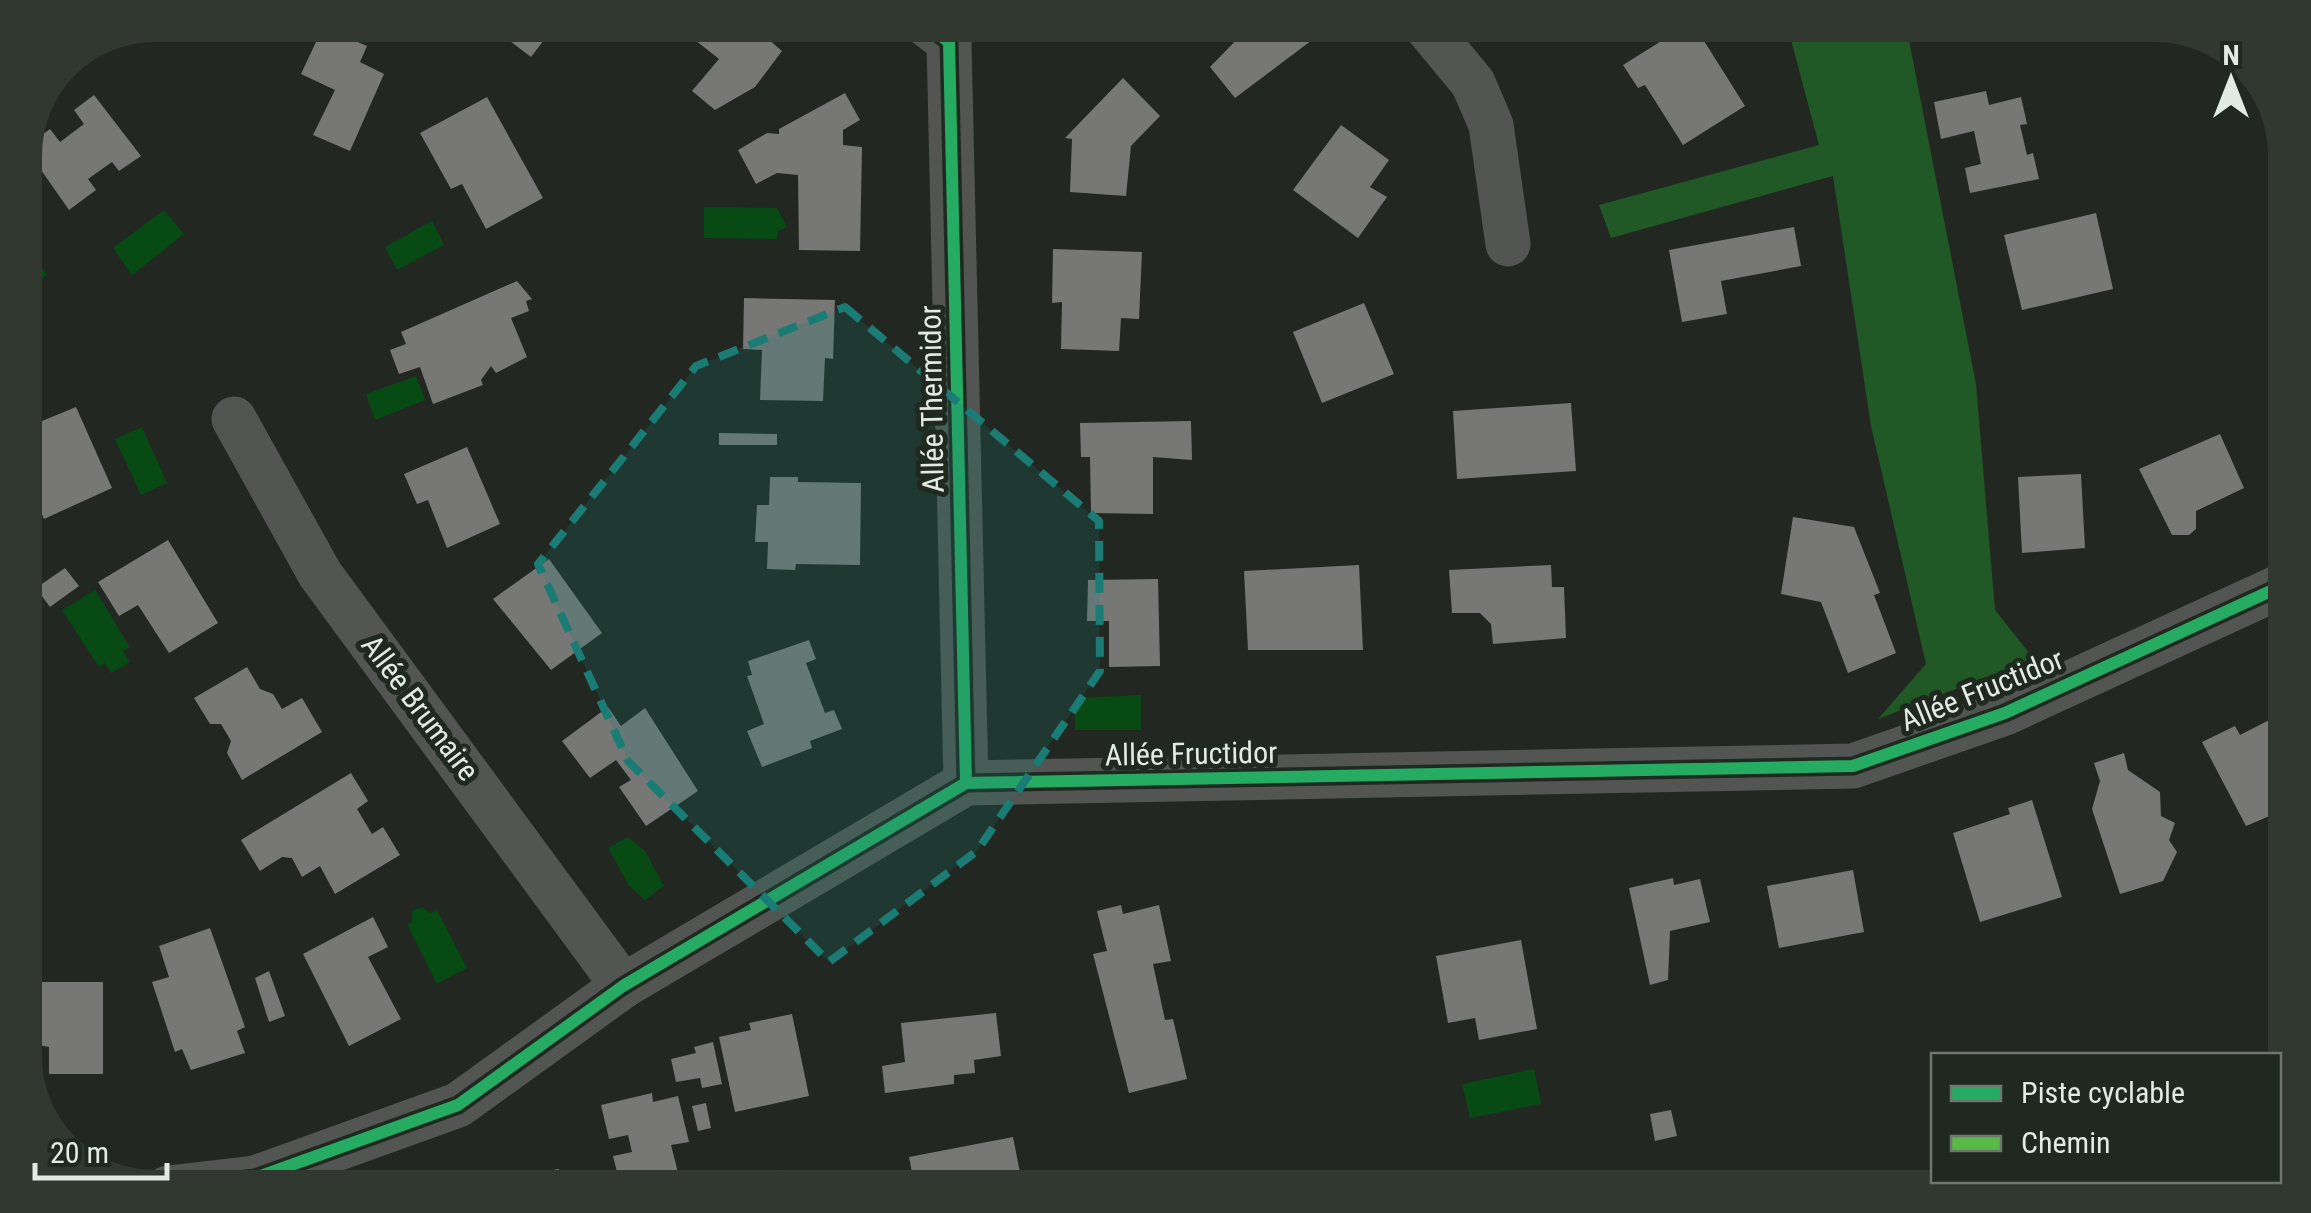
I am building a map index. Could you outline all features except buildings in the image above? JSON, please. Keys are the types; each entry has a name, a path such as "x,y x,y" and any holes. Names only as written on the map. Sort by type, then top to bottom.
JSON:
{"street":[{"name":"Allée Thermidor","path":"949,42 966,783"},
{"path":"1439,42 1473,83 1491,124 1508,244"},
{"name":"Allée Brumaire","path":"234,419 320,574 623,986"},
{"name":"Allée Fructidor","path":"277,1170 458,1105 623,986 966,783 1854,766 2006,713 2268,592"}],"highlighted area":[{"path":"845,307 1099,521 1100,671 977,851 829,962 628,761 538,564 696,366"}],"shaded area":[{"path":"1792,42 1909,42 1976,384 1995,610 2034,659 1878,719 1926,664 1871,426 1833,176 1611,238 1599,205 1819,145"},
{"path":"704,207 777,208 787,227 778,231 777,239 704,238"},
{"path":"164,210 184,234 132,275 113,248"},
{"path":"432,221 444,245 397,270 385,247"},
{"path":"416,376 425,400 375,420 366,394"},
{"path":"142,427 167,483 141,495 115,439"},
{"path":"95,590 130,647 123,651 130,662 111,673 105,663 99,667 62,610"},
{"path":"1141,695 1141,730 1075,730 1075,698"},
{"path":"628,837 645,851 664,886 645,900 629,886 608,848"},
{"path":"422,907 430,913 437,910 467,968 437,984 407,924 412,922 412,911"},
{"path":"1534,1069 1541,1104 1470,1118 1462,1084"}],"cycle path":[{"path":"949,42 966,783"},
{"path":"277,1170 458,1105 623,986 966,783 1853,766 2005,713 2268,592"}]}
